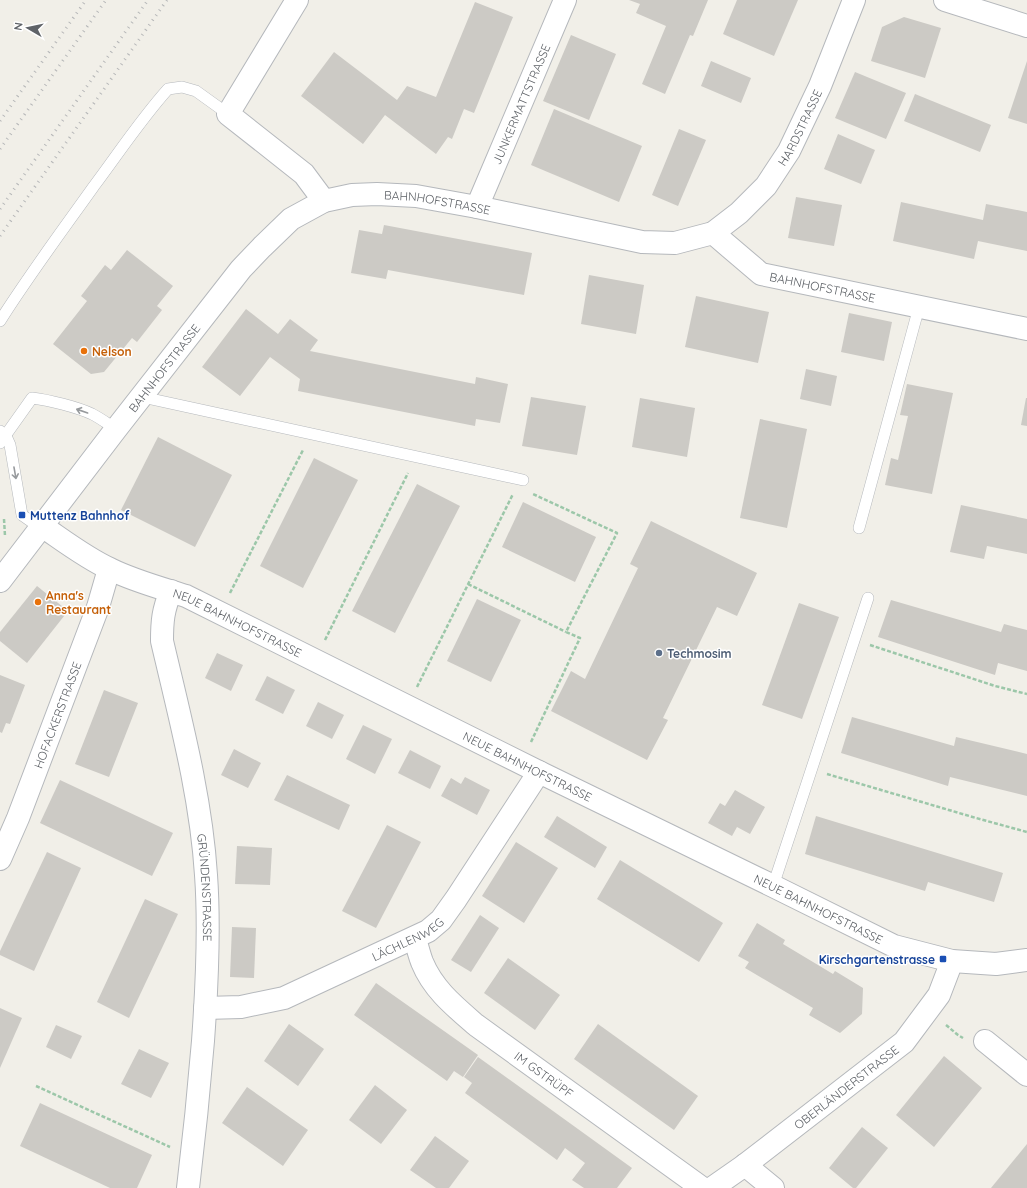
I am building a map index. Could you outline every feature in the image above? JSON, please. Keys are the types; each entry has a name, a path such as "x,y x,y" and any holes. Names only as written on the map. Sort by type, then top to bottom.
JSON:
{"street":[{"path":"297,0 228,114 304,174 324,201"},
{"name":"JUNKERMATTSTRASSE","path":"477,207 565,0"},
{"name":"HARDSTRASSE","path":"713,233 739,213 766,186 789,151 820,86 854,0"},
{"path":"945,0 1027,26"},
{"name":"BAHNHOFSTRASSE","path":"0,581 241,269 291,219 324,201 352,195 377,194 416,196 477,207 642,242 675,243 713,233 761,274 1027,329"},
{"name":"NEUE BAHNHOFSTRASSE","path":"42,526 109,569 186,596 530,768 894,946 952,961 996,964 1027,960"},
{"name":"HOFACKERSTRASSE","path":"0,859 18,818 98,608 109,569"},
{"name":"GRÜNDENSTRASSE","path":"171,591 164,607 162,641 187,749 200,817 206,874 209,939 197,1115 188,1188"},
{"name":"LÄCHLENWEG","path":"205,1008 241,1007 284,998 428,931 441,920 456,899 530,768"},
{"name":"IM GSTRÜPF","path":"415,938 422,962 433,983 448,1002 476,1025 702,1188"},
{"name":"OBERLÄNDERSTRASSE","path":"712,1188 745,1165 904,1042 939,995 952,961"},
{"path":"985,1041 1027,1075"},
{"path":"745,1165 773,1188"}],"lane":[{"path":"0,322 60,233 154,104 168,89 182,88 196,91 228,114"},
{"path":"859,528 920,307"},
{"path":"142,397 522,480"},
{"path":"42,526 32,522 22,515 10,445 2,436 32,398 63,404 92,414 116,429"},
{"path":"773,886 868,598"}],"path":[{"path":"220,614 304,447"},
{"path":"315,660 410,469"},
{"path":"407,706 515,490"},
{"path":"530,494 537,495 617,533 566,632"},
{"path":"468,584 580,638 530,768"},
{"path":"854,640 995,686 1027,694"},
{"path":"811,769 1027,832"},
{"path":"36,1086 192,1157"}],"building":[{"path":"629,0 708,0 693,36 690,35 665,94 642,84 666,26 636,13 640,4"},
{"path":"737,0 798,0 774,56 723,34"},
{"path":"475,2 513,17 474,113 464,109 452,139 448,137 436,154 385,115 363,144 301,96 334,52 397,100 407,86 436,97"},
{"path":"904,17 941,28 925,78 871,61 882,27"},
{"path":"571,35 616,54 589,120 543,101"},
{"path":"711,61 751,78 741,103 701,86"},
{"path":"1027,61 1027,124 1008,118"},
{"path":"855,72 906,93 886,139 835,118"},
{"path":"915,94 991,125 980,152 904,121"},
{"path":"554,109 642,146 619,202 531,165"},
{"path":"679,129 706,140 678,206 652,195"},
{"path":"838,134 875,150 861,184 824,169"},
{"path":"796,197 842,205 834,246 788,238"},
{"path":"901,202 983,220 986,204 1027,212 1027,251 978,241 974,259 893,241"},
{"path":"384,225 532,253 524,295 388,270 386,279 351,273 359,230 382,234"},
{"path":"127,250 173,286 157,306 162,310 137,342 132,338 104,372 91,374 53,344 87,301 81,296 105,265 111,270"},
{"path":"589,275 644,285 636,334 581,324"},
{"path":"696,296 769,312 758,363 685,347"},
{"path":"246,309 278,334 290,319 318,340 310,351 475,384 476,377 508,384 500,423 476,419 475,426 298,391 300,379 270,357 240,396 202,367"},
{"path":"849,313 892,322 884,361 841,352"},
{"path":"806,369 837,376 831,406 800,399"},
{"path":"907,384 953,393 932,494 885,485 891,458 898,460 908,416 900,415"},
{"path":"531,397 586,406 577,455 522,446"},
{"path":"640,398 695,408 687,457 632,447"},
{"path":"1027,398 1027,426 1021,425"},
{"path":"760,419 807,429 787,528 740,518"},
{"path":"158,437 232,475 195,547 121,510"},
{"path":"314,458 358,480 303,588 260,566"},
{"path":"417,484 460,506 395,633 352,611"},
{"path":"523,502 596,537 575,582 502,547"},
{"path":"961,505 1027,519 1027,554 987,546 984,559 950,552"},
{"path":"651,521 757,573 737,616 717,607 663,718 668,720 647,760 551,711 571,671 585,679 638,568 630,564"},
{"path":"37,586 68,611 27,663 0,641 0,632"},
{"path":"477,599 521,620 491,682 447,661"},
{"path":"891,600 1001,632 1004,624 1027,630 1027,671 998,663 995,675 878,637"},
{"path":"799,603 839,617 802,719 762,705"},
{"path":"217,653 243,665 231,691 205,678"},
{"path":"0,675 25,685 10,724 6,723 2,733 0,732"},
{"path":"267,676 295,690 283,714 255,700"},
{"path":"104,690 138,703 109,777 75,764"},
{"path":"318,702 344,715 332,739 306,726"},
{"path":"852,717 954,746 956,737 1027,754 1027,796 950,777 948,786 841,753"},
{"path":"363,725 392,739 375,774 346,759"},
{"path":"234,749 261,763 248,788 221,775"},
{"path":"410,750 441,766 430,789 398,773"},
{"path":"287,775 350,805 339,830 274,800"},
{"path":"465,777 490,790 477,815 441,796 451,778 461,784"},
{"path":"60,780 173,833 152,876 40,823"},
{"path":"735,790 765,807 750,834 737,827 732,836 708,823 720,803 725,806"},
{"path":"557,816 607,847 595,868 544,837"},
{"path":"816,816 1003,873 994,902 928,882 925,891 805,854"},
{"path":"387,825 421,842 376,928 342,911"},
{"path":"516,842 558,868 524,923 482,896"},
{"path":"237,846 272,848 270,885 235,884"},
{"path":"47,852 81,868 34,971 0,955 0,951"},
{"path":"620,860 723,923 699,962 597,899"},
{"path":"145,899 178,914 129,1018 97,1002"},
{"path":"480,915 499,928 471,972 451,960"},
{"path":"757,923 785,940 783,944 833,974 835,971 863,988 862,1014 840,1033 809,1015 813,1008 745,968 749,962 738,956"},
{"path":"232,927 256,928 254,978 230,977"},
{"path":"508,958 560,995 535,1030 484,993"},
{"path":"376,983 478,1055 463,1077 454,1071 447,1081 354,1015"},
{"path":"0,1008 22,1018 0,1068"},
{"path":"289,1024 324,1049 298,1086 264,1061"},
{"path":"598,1024 698,1096 674,1130 574,1059"},
{"path":"56,1025 82,1036 71,1059 46,1047"},
{"path":"139,1049 169,1063 151,1098 121,1084"},
{"path":"944,1056 982,1088 934,1147 896,1115"},
{"path":"478,1057 632,1168 617,1188 584,1188 572,1180 585,1163 565,1148 557,1160 465,1093 472,1083 464,1077"},
{"path":"375,1085 407,1110 381,1144 349,1120"},
{"path":"247,1087 308,1130 283,1166 222,1123"},
{"path":"40,1103 152,1155 137,1188 110,1188 20,1146"},
{"path":"862,1127 888,1148 856,1188 853,1188 829,1168"},
{"path":"435,1136 469,1161 449,1188 436,1188 410,1170"},
{"path":"1027,1144 1027,1188 991,1188"}],"railway":[{"path":"0,121 86,0"},
{"path":"0,149 106,0"},
{"path":"0,209 148,0"},
{"path":"0,236 167,0"}],"place":[{"name":"Nelson","path":"84,351"},
{"name":"Muttenz Bahnhof","path":"22,515"},
{"name":"Anna's Restaurant","path":"38,602"},
{"name":"Techmosim","path":"659,653"},
{"name":"Kirschgartenstrasse","path":"943,959"}]}
